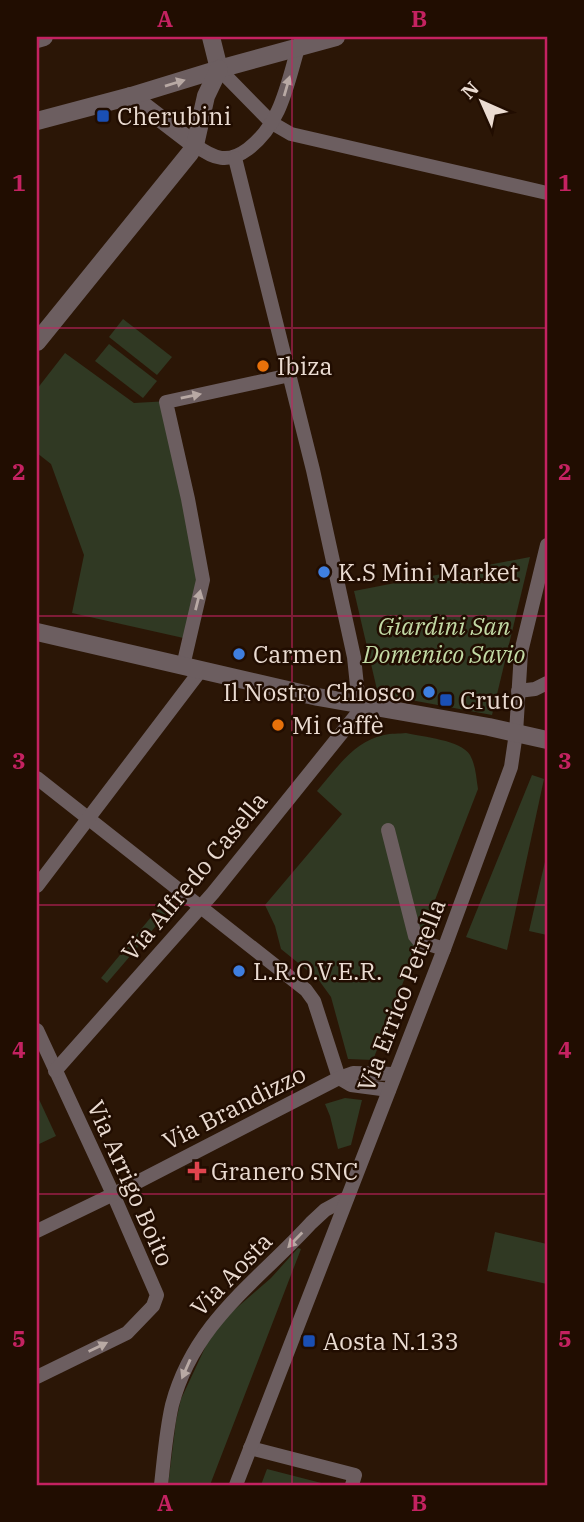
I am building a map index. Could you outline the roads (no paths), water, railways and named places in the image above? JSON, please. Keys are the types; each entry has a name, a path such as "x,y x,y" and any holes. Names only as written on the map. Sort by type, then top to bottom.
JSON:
{"street":[{"path":"37,39 44,37"},
{"path":"211,37 217,63 272,123 291,134 547,193"},
{"path":"37,121 131,96 217,63 298,48 336,37"},
{"path":"131,96 195,145 216,157 234,158 255,143 272,123 282,102 298,48"},
{"path":"37,342 195,145 217,63"},
{"path":"234,158 313,470 354,657 359,705"},
{"path":"183,666 203,580 166,402 290,375"},
{"name":"Via Errico Petrella","path":"236,1485 444,949 511,767 521,652 547,545"},
{"path":"37,632 359,705 547,740"},
{"path":"37,886 201,670"},
{"path":"518,691 535,689 547,683"},
{"name":"Via Alfredo Casella","path":"55,1071 200,907 358,714 359,705"},
{"path":"37,778 306,990 314,1001 339,1078 351,1085 389,1090"},
{"path":"388,830 415,936 419,941 444,949"},
{"name":"Via Arrigo Boito","path":"37,1030 157,1295 153,1306 127,1333 37,1377"},
{"name":"Via Brandizzo","path":"37,1231 339,1078 353,1073 396,1074"},
{"name":"Via Aosta","path":"162,1485 173,1402 184,1372 205,1333 232,1301 311,1223 325,1210 347,1198"},
{"path":"250,1448 355,1475 352,1485"}],"place":[{"name":"Cherubini","path":"103,116"},
{"name":"Ibiza","path":"263,366"},
{"name":"K.S Mini Market","path":"324,572"},
{"name":"Carmen","path":"239,654"},
{"name":"Il Nostro Chiosco","path":"429,692"},
{"name":"Cruto","path":"446,700"},
{"name":"Mi Caffè","path":"278,725"},
{"name":"L.R.O.V.E.R.","path":"239,971"},
{"name":"Granero SNC","path":"197,1171"},
{"name":"Aosta N.133","path":"309,1341"}],"park label":[{"name":"Giardini San Domenico Savio","path":"444,640"}]}
